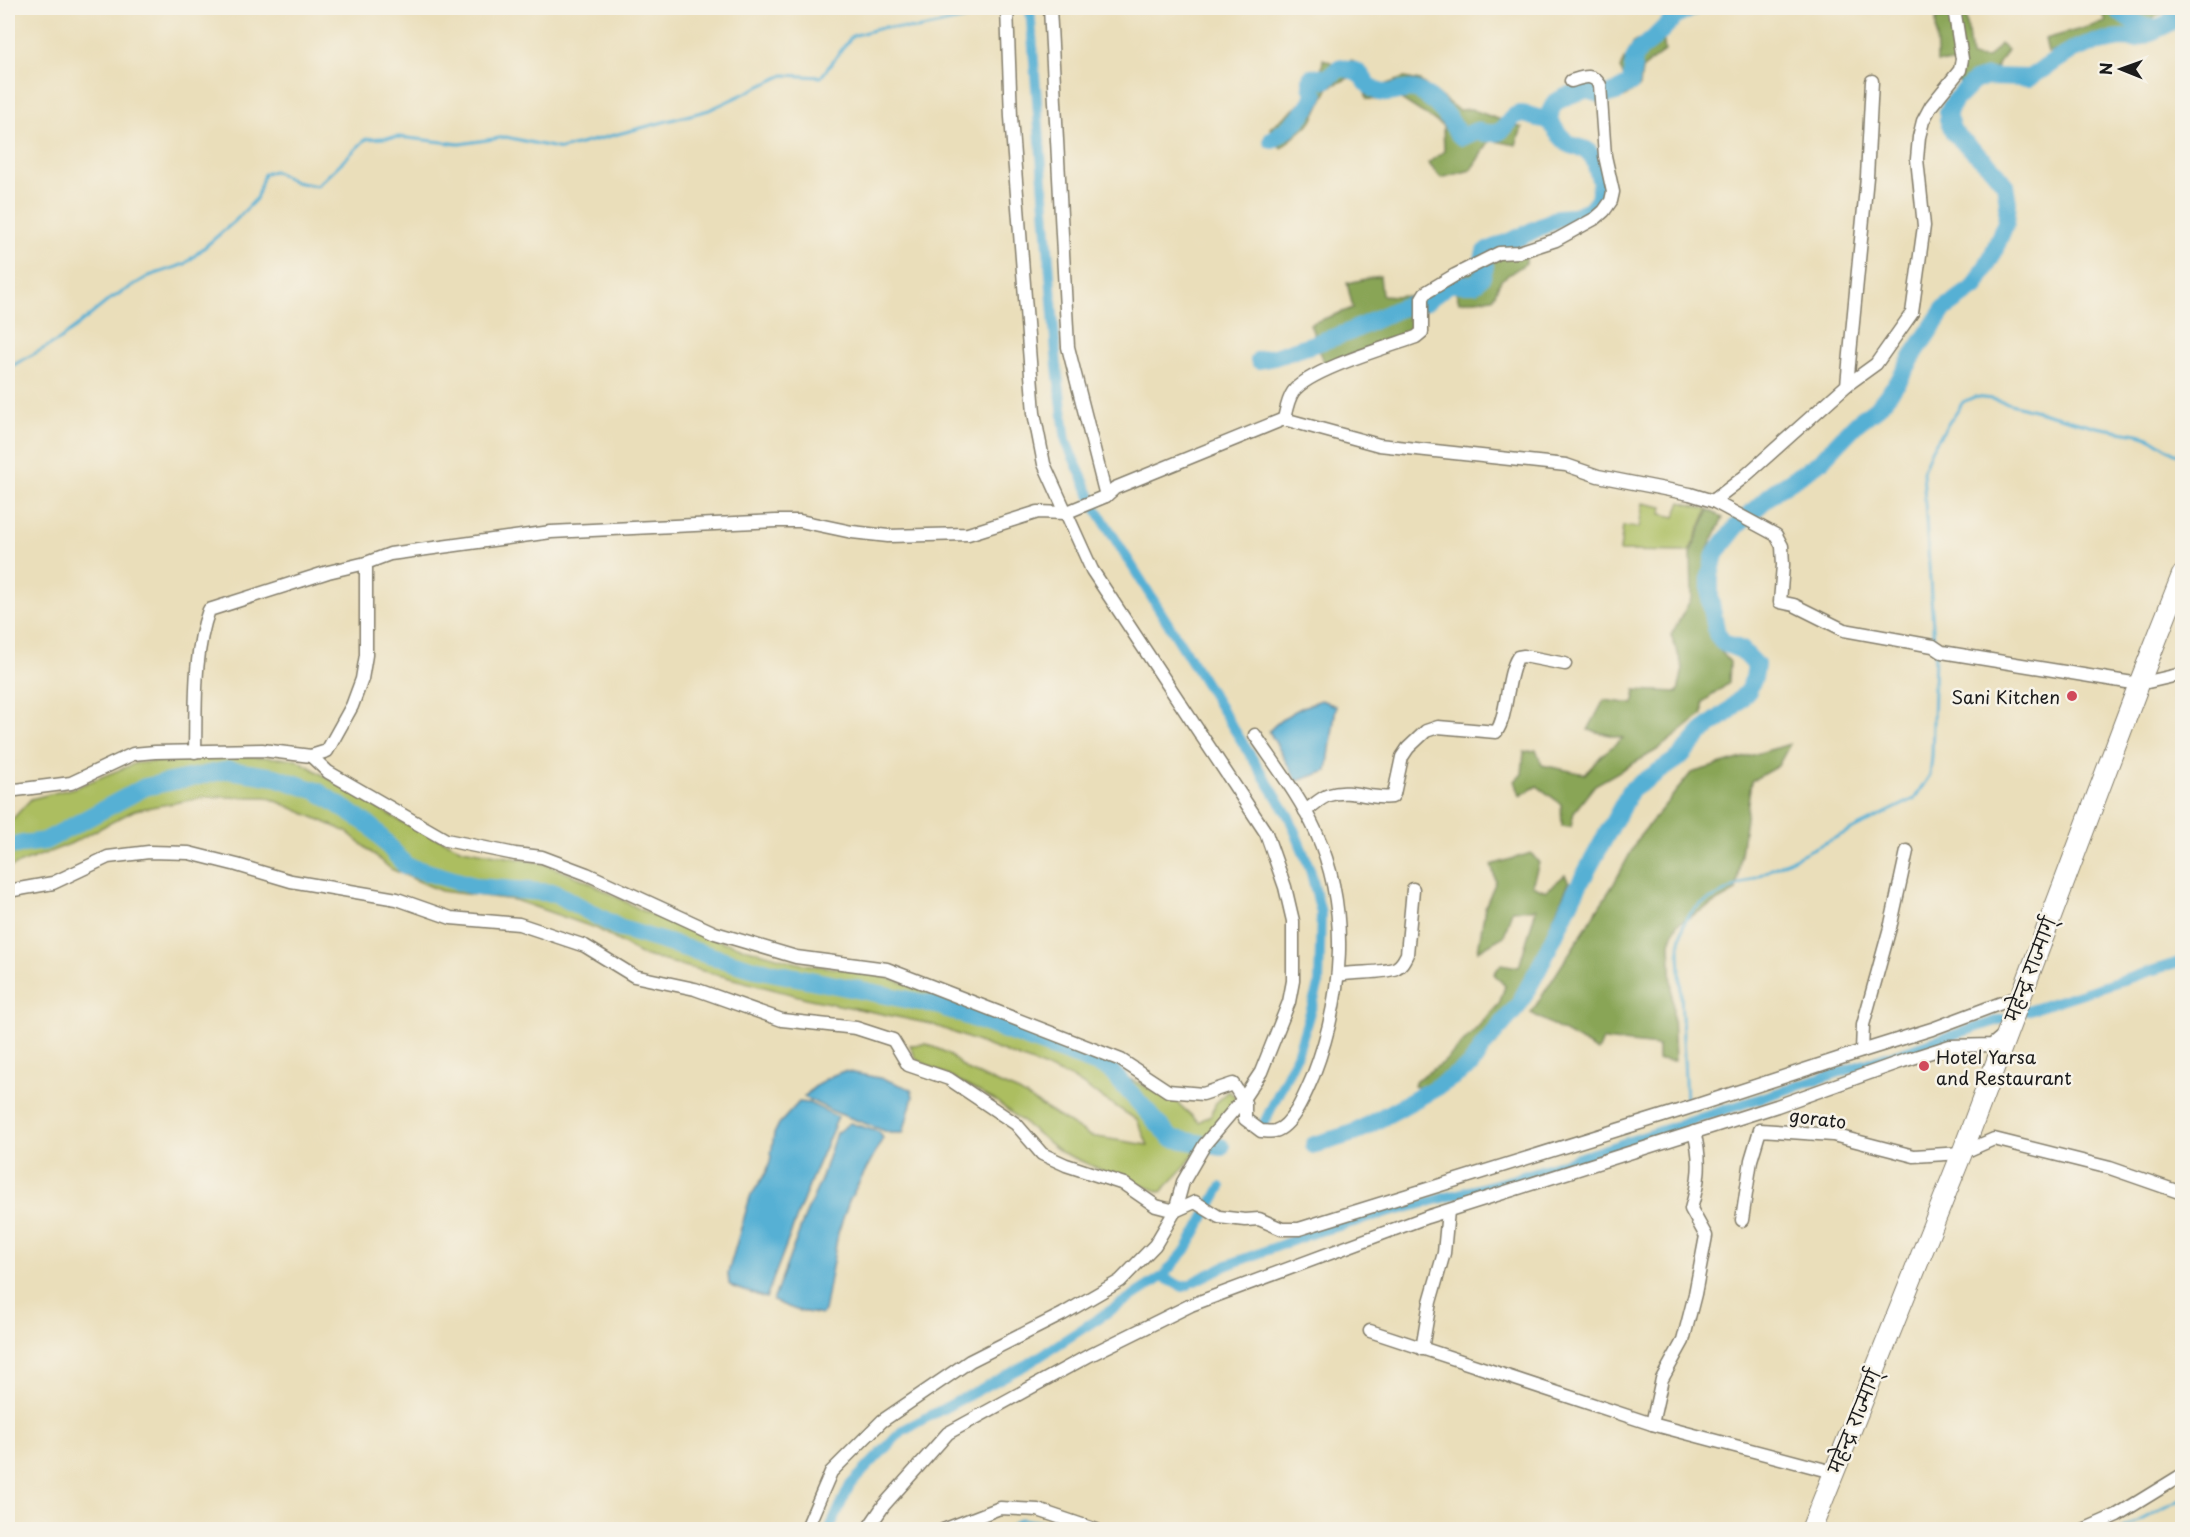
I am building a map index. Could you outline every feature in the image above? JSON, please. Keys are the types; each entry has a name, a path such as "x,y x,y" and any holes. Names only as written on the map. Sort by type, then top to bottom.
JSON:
{"highway":[{"name":"महेन्द्र राज्मार्ग्","path":"1811,1530 1962,1153 2182,575"}],"street":[{"path":"806,1530 831,1472 882,1421 969,1361 1063,1314 1120,1281 1155,1245 1175,1211 1183,1182 1205,1144 1243,1099 1261,1072 1289,1002 1293,981 1293,921 1285,887 1266,834 1092,570 1069,511 1044,464 1034,413 1011,117 1007,8"},
{"path":"1050,8 1068,347 1101,498"},
{"path":"1713,501 1744,477 1847,385 1876,364 1912,313 1924,226 1917,159 1919,137 1923,121 1931,106 1960,70 1962,59 1954,8"},
{"path":"1284,419 1293,393 1303,382 1324,370 1416,337 1422,332 1425,293 1499,253 1519,252 1540,246 1596,218 1604,211 1611,201 1612,192 1605,156 1600,87 1596,79 1589,76 1572,81"},
{"path":"1847,385 1867,177 1872,81"},
{"path":"195,752 196,680 209,610 318,575 366,563 390,554 551,532 800,521 852,532 888,536 968,534 1038,512 1069,511 1101,498 1115,488 1284,419 1379,445 1469,456 1556,463 1598,476 1690,494 1713,501 1776,535 1782,546 1780,602 1794,605 1844,630 2139,684 2182,674"},
{"path":"8,791 71,783 134,754 262,750 311,756 327,751 352,706 362,680 366,655 366,563"},
{"path":"1305,811 1322,798 1336,794 1353,792 1392,797 1402,757 1426,731 1438,727 1496,732 1500,727 1507,690 1518,657 1524,656 1565,664"},
{"path":"311,756 328,771 446,840 542,857 587,874 630,896 715,933 772,950 796,957 887,969 1120,1060 1168,1091 1203,1094 1233,1084 1245,1103 1245,1119 1261,1131 1276,1130 1295,1113 1319,1060 1328,1032 1338,975 1339,925 1330,879 1316,833 1305,811 1255,735"},
{"path":"1862,1051 1863,1025 1891,924 1907,851"},
{"path":"8,891 53,883 108,857 149,852 189,853 291,881 397,899 451,918 519,924 585,946 634,976 695,989 782,1020 856,1028 893,1040 908,1065 949,1079 1007,1117 1017,1124 1042,1154 1066,1165 1124,1184 1156,1206 1175,1211 1195,1202 1214,1215 1245,1220 1259,1219 1282,1230 1299,1228 1685,1109 1932,1029 2020,996"},
{"path":"1338,975 1359,971 1389,970 1403,963 1407,954 1413,889"},
{"path":"867,1530 884,1504 948,1433 1090,1355 1191,1305 1373,1236 1448,1211 1777,1106 1950,1046 1992,1045 2006,1034"},
{"name":"gorato","path":"1742,1220 1751,1160 1760,1130 1833,1135 1914,1156 1962,1153"},
{"path":"1652,1424 1662,1379 1683,1341 1706,1236 1691,1209 1697,1189 1700,1153 1694,1132"},
{"path":"1962,1153 1994,1139 2042,1149 2110,1168 2182,1193"},
{"path":"1422,1349 1430,1302 1444,1253 1448,1211"},
{"path":"1370,1331 1652,1424 1833,1472"},
{"path":"2083,1530 2117,1515 2182,1475"},
{"path":"943,1530 1000,1508 1038,1510 1097,1530"}],"green space":[{"path":"2101,8 2167,8 2155,18 2126,32 2048,53 2045,39 2106,22"},
{"path":"1966,15 1971,57 1988,58 2000,44 2007,50 1996,68 1975,73 1963,86 1957,80 1955,63 1937,62 1936,18"},
{"path":"1662,29 1665,51 1642,69 1640,86 1624,98 1609,99 1606,87 1626,80 1620,69 1634,42"},
{"path":"1323,59 1338,65 1352,60 1377,83 1384,85 1404,78 1420,81 1458,110 1471,109 1522,128 1516,145 1490,140 1471,170 1441,178 1428,163 1444,151 1443,126 1398,97 1367,99 1362,81 1351,77 1329,87 1312,121 1281,148 1270,128 1297,107 1312,90 1318,81"},
{"path":"1500,256 1526,256 1526,263 1501,280 1493,298 1459,302 1452,281"},
{"path":"1380,276 1382,295 1413,297 1414,331 1325,365 1310,324 1353,308 1347,283"},
{"path":"1681,502 1708,509 1689,552 1620,551 1623,526 1639,528 1643,503 1663,507 1661,514 1675,517"},
{"path":"1709,510 1723,518 1708,549 1702,596 1713,642 1730,662 1729,683 1703,702 1703,714 1657,750 1595,785 1574,812 1571,827 1562,826 1561,804 1537,786 1520,796 1515,781 1522,774 1524,752 1536,750 1542,765 1585,774 1602,755 1623,738 1588,730 1604,700 1634,704 1635,690 1678,692 1683,668 1671,635 1692,597 1691,551"},
{"path":"1790,744 1778,766 1751,781 1736,891 1677,924 1670,943 1675,1061 1658,1060 1658,1046 1603,1040 1598,1051 1531,1013 1613,885 1639,837 1691,773"},
{"path":"243,756 296,759 400,821 462,849 542,863 585,880 643,911 723,942 802,964 873,973 913,986 1065,1048 1175,1101 1199,1122 1212,1114 1216,1102 1228,1091 1237,1098 1183,1169 1161,1192 1117,1177 1061,1152 996,1101 916,1059 910,1045 927,1044 947,1053 967,1070 1019,1092 1090,1136 1148,1145 1137,1120 1072,1078 931,1024 810,999 642,955 598,929 515,900 441,891 391,869 347,832 267,797 207,797 135,810 70,844 8,868 8,824 31,799 77,787 136,763"},
{"path":"1531,853 1539,863 1532,885 1546,891 1565,875 1569,882 1514,1013 1496,1044 1476,1059 1425,1089 1414,1086 1416,1080 1443,1063 1499,1004 1505,986 1494,974 1501,964 1519,967 1536,909 1512,910 1504,936 1478,951 1485,907 1496,881 1491,865"}],"water":[{"path":"1321,700 1336,706 1327,771 1297,781 1269,731 1293,712"},
{"path":"844,1071 884,1079 911,1089 913,1097 903,1133 890,1133 832,1111 804,1097 822,1081"},
{"path":"799,1102 809,1103 838,1117 811,1180 766,1298 733,1287 729,1284 728,1273 750,1197 766,1173 770,1162 774,1134 779,1124"},
{"path":"850,1123 879,1132 883,1138 849,1201 838,1233 824,1312 821,1315 796,1310 773,1301 821,1180 836,1133"}],"waterway":[{"path":"8,368 61,339 109,300 149,276 185,264 235,221 256,199 264,174 274,171 295,182 317,186 366,139 399,137 460,144 506,137 561,149 709,110 784,75 821,77 852,36 884,27 917,29 984,15 989,8"},
{"path":"1030,8 1057,367 1066,442 1097,510 1289,817 1310,869 1321,913 1319,983 1297,1055 1264,1123"},
{"path":"1483,259 1485,252 1558,218 1572,217 1590,210 1599,199 1601,183 1594,159 1587,150 1568,144 1557,132 1551,123 1550,112 1555,102 1586,90 1604,95 1616,92 1631,83 1634,59 1640,49 1676,16 1692,8"},
{"path":"2116,8 2134,22 2157,29"},
{"path":"1314,1145 1354,1133 1439,1086 1471,1065 1483,1046 1518,1006 1574,894 1631,790 1679,758 1704,730 1729,711 1748,691 1754,678 1756,665 1742,650 1724,643 1717,634 1710,599 1710,576 1715,554 1737,526 1775,491 1820,462 1857,423 1878,407 1898,382 1944,309 1975,287 1992,256 2006,222 2008,203 2005,184 1991,167 1954,133 1948,119 1948,112 1955,100 1974,81 1987,77 2029,78 2071,51 2089,44 2122,38 2135,39 2145,35 2168,24 2180,8"},
{"path":"1272,140 1285,131 1307,109 1315,95 1311,86 1311,78 1319,77 1325,80 1340,68 1355,71 1371,88 1382,93 1407,89 1422,93 1443,111 1462,137 1476,131 1496,133 1506,127 1516,115 1545,119 1550,116"},
{"path":"1259,360 1347,333 1400,308 1427,301 1449,284 1475,284 1482,276 1485,266"},
{"path":"1934,643 1923,471 1931,450 1963,402 1974,397 1992,399 2097,427 2143,435 2182,458"},
{"path":"1686,1102 1679,951 1686,919 1701,904 1914,799 1930,775 1935,652"},
{"path":"8,846 45,841 145,787 228,770 275,777 317,791 372,827 406,866 477,887 555,893 619,928 751,968 940,1006 1108,1068 1171,1138 1221,1147"},
{"path":"2027,1011 2182,961"},
{"path":"1195,1281 1225,1266 1313,1233 1514,1179 2002,1019"},
{"path":"829,1530 850,1485 903,1430 1028,1364 1162,1277 1186,1250 1221,1187"},
{"path":"1162,1277 1183,1287 1188,1285"},
{"path":"2121,1530 2182,1499"},
{"path":"1006,1530 1020,1519 1067,1525 1072,1530"}],"place":[{"name":"Sani Kitchen","path":"2072,696"},
{"name":"Hotel Yarsa and Restaurant","path":"1924,1066"}]}
